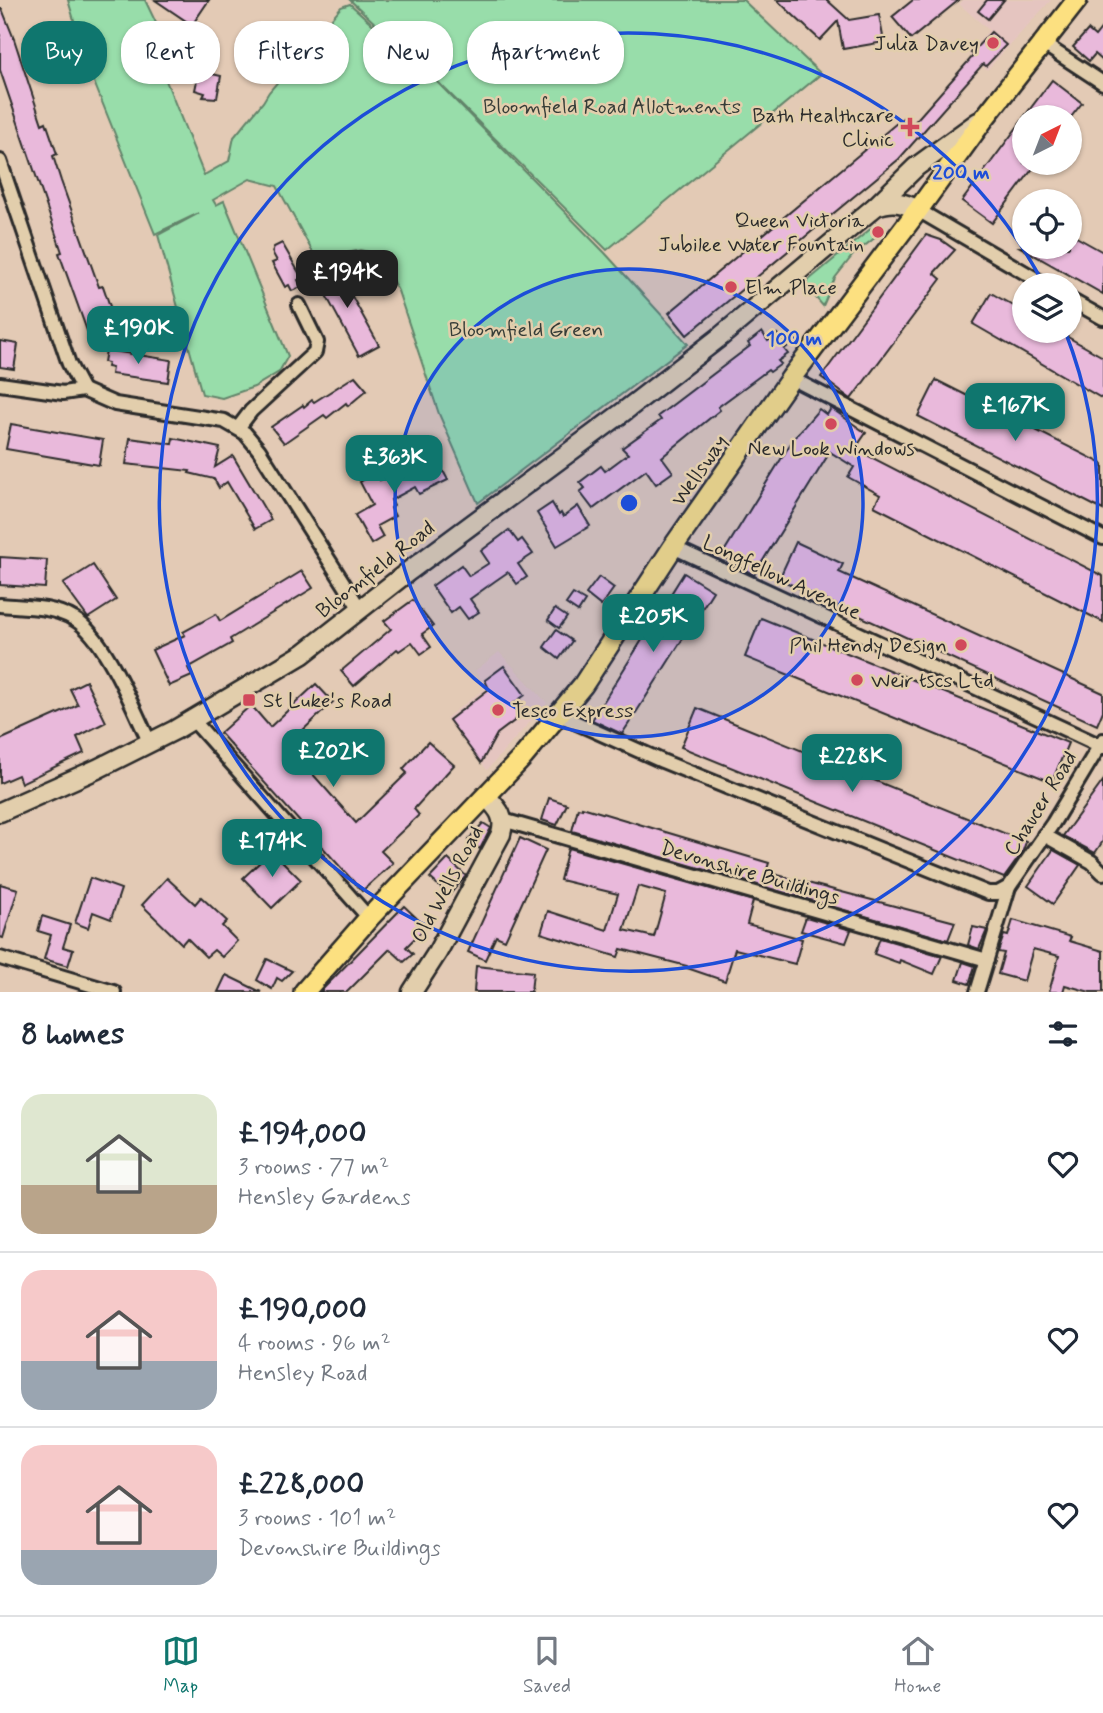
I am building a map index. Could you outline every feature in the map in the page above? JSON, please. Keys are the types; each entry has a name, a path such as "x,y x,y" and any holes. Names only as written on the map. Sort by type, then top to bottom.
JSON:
{"main road":[{"name":"Wellsway","path":"304,992 369,918 486,797 583,685 673,547 791,378 986,116 1077,0"},
{"name":"Wellsway","path":"289,992 340,950"}],"street":[{"path":"1042,43 1103,83"},
{"name":"Bloomfield Road","path":"0,812 150,743 303,654 720,337 876,206 916,167 986,116"},
{"path":"0,161 69,364 83,390"},
{"path":"876,206 890,201 900,202 918,210 1026,273"},
{"path":"238,428 251,411 315,352 317,342 299,305"},
{"path":"1082,306 1103,318"},
{"path":"791,378 1103,538"},
{"path":"0,384 63,393 83,390 115,404 214,419 238,428 260,450 360,609"},
{"name":"Longfellow Avenue","path":"673,547 1102,744"},
{"path":"0,605 58,612 75,619 90,631 103,649 150,743"},
{"path":"559,715 662,761 988,893 998,893 1009,887"},
{"path":"193,720 369,918"},
{"name":"Chaucer Road","path":"977,992 1009,887 1102,744"},
{"name":"Old Wells Road","path":"412,992 437,953 500,834 503,820 486,797"},
{"name":"Devonshire Buildings","path":"503,820 987,960"},
{"path":"1044,835 1092,862 1103,873"},
{"path":"0,958 114,992"}],"shaded area":[{"path":"962,0 1051,0 987,70 969,54 989,30 959,4"},
{"name":"Tesco Express","path":"499,652 547,703 487,770 446,718 487,687 475,671"}],"green space":[{"name":"Bloomfield Green","path":"68,0 145,0 155,21 121,21 121,84 167,84 204,175 229,161 234,137 276,84 349,84 349,21 329,21 341,7 350,4 369,21 363,21 363,84 439,84 605,253 688,344 478,503 439,414 398,291 378,254 360,250 317,260 277,186 250,179 213,200 216,205 224,201 288,356 279,372 254,387 222,398 202,394 158,235 199,213 155,234 95,84 107,84 107,21 74,21"},
{"name":"Bloomfield Road Allotments","path":"350,0 743,0 821,74 607,250 440,84 453,84 453,21 373,21"},
{"path":"874,226 880,229 881,233 853,255 835,278 823,306 804,284"}],"building":[{"path":"155,0 209,0 195,21 186,21"},
{"path":"777,0 827,0 849,20 879,15 884,42 843,49 838,21 820,40"},
{"path":"913,0 959,0 911,39 892,17"},
{"path":"987,0 1004,0 988,19 978,11"},
{"path":"2,9 21,60 21,84 29,84 42,124 46,122 57,154 53,156 61,181 99,287 103,286 118,330 90,339 59,253 62,252 0,70"},
{"path":"1103,26 1103,61 1095,54 1089,61 1073,47 1088,30 1095,36"},
{"path":"991,32 1006,45 986,66 983,64 899,159 687,335 669,313 904,117 912,125"},
{"path":"1052,80 1082,103 1080,105 1033,105"},
{"path":"196,84 220,84 217,98 203,97 205,93 195,90"},
{"path":"1012,134 1012,175 1028,175 1018,189 1012,189 1012,196 992,223 962,201"},
{"path":"926,235 941,240 955,250 934,273 941,279 851,399 821,377"},
{"path":"1082,240 1103,252 1103,294 1082,282 1082,273 1066,273 1041,259 1082,259"},
{"path":"282,243 302,278 298,280 301,287 292,291 289,285 285,287 272,263 277,261 272,252 274,247"},
{"path":"334,264 379,345 359,356 315,275"},
{"path":"991,293 1012,305 1012,343 1078,343 1103,357 1103,399 973,324"},
{"path":"762,332 768,341 777,334 787,347 784,349 788,354 778,361 781,364 770,372 768,370 718,407 720,410 662,457 673,472 656,484 646,470 593,509 580,492 585,488 580,482 601,466 605,471 628,454 622,448 661,420 658,416 750,346 748,343"},
{"path":"0,341 18,344 14,369 0,367"},
{"path":"106,350 171,360 168,382 111,374 112,368 107,367 108,363 104,362"},
{"path":"355,376 367,390 348,406 346,403 327,418 324,415 284,443 271,427 303,405 304,407 312,400 314,402"},
{"path":"936,380 1103,464 1103,510 918,416"},
{"path":"831,408 866,433 855,449 1103,576 1103,622 874,506 880,495 848,477 854,467 830,452 754,575 722,555 794,438 819,409 827,415"},
{"path":"11,424 103,440 99,465 6,449"},
{"path":"130,438 172,444 173,438 220,448 215,467 233,456 271,520 255,529 227,482 219,488 214,479 189,473 190,471 126,464"},
{"path":"424,460 430,472 441,467 448,480 419,494 415,487 391,500 395,516 377,526 383,537 371,544 355,515 372,505 360,482 377,472 380,480 388,476 389,478"},
{"path":"552,503 563,517 578,506 590,526 557,546 537,513"},
{"path":"509,530 518,542 522,539 533,554 518,564 527,577 517,584 508,572 495,581 470,599 479,612 468,619 459,607 451,613 432,586 461,565 469,576 489,563 481,551"},
{"path":"796,542 843,564 839,572 1103,693 1103,711 1097,725 779,579"},
{"path":"0,557 47,560 45,588 0,585"},
{"path":"93,565 116,600 88,618 63,584"},
{"path":"302,571 313,588 230,639 232,643 188,668 192,676 169,686 152,650 185,635 183,632 216,614 220,621"},
{"path":"684,573 713,591 622,734 592,720"},
{"path":"599,577 614,588 601,606 586,594"},
{"path":"573,594 585,601 578,612 566,604"},
{"path":"413,600 433,626 422,634 431,647 421,654 412,642 399,651 397,649 354,686 341,671 391,629 384,621"},
{"path":"555,609 567,617 559,628 548,620"},
{"path":"761,618 1068,743 1052,782 745,657"},
{"path":"556,630 572,641 559,659 544,647"},
{"path":"504,666 525,695 513,704 522,715 497,734 481,763 449,720 489,689 485,680"},
{"path":"86,681 106,722 77,737 84,753 21,783 18,775 0,783 0,740 78,705 70,689"},
{"path":"316,684 333,702 287,745 356,823 407,773 403,769 428,742 454,765 414,809 419,815 381,851 393,863 362,891 220,733 251,705 270,727"},
{"path":"697,708 1026,842 1022,853 1004,878 681,747"},
{"path":"1103,781 1103,841 1095,853 1063,836"},
{"path":"549,798 567,804 557,825 542,820"},
{"path":"578,808 769,863 766,872 955,922 948,940 572,831"},
{"path":"483,823 491,828 480,849 468,840"},
{"path":"520,838 546,850 505,940 496,936 485,960 468,952"},
{"path":"568,848 753,901 747,924 802,939 795,964 735,949 725,981 687,966 621,949 618,957 541,933 548,911 607,930 618,894 560,880","holes":["638,886 666,894 654,937 624,930"]},
{"path":"1053,850 1080,865 1053,904 1028,886"},
{"path":"272,851 301,880 272,908 243,878"},
{"path":"448,859 466,876 449,895 430,878"},
{"path":"90,878 121,889 111,919 93,912 88,928 75,923"},
{"path":"167,878 195,904 201,897 227,921 222,926 237,941 222,957 214,950 206,957 187,938 182,944 142,905"},
{"path":"0,884 18,889 3,938 0,937"},
{"path":"404,906 426,927 406,947 413,954 404,962 390,949 347,992 320,992"},
{"path":"42,916 70,925 63,947 73,950 68,966 44,959 51,935 38,931"},
{"path":"806,917 851,930 846,943 801,931"},
{"path":"1013,920 1071,937 1069,941 1103,951 1103,992 1090,992 1065,985 1063,992 1049,992 1059,956 1033,949 1024,981 998,974 1004,953 998,952 1004,935 1008,936"},
{"path":"973,927 987,930 979,949 968,945"},
{"path":"880,938 942,956 934,974 900,960 899,963 874,954"},
{"path":"267,959 292,971 282,981 277,978 272,989 257,980"},
{"path":"963,962 975,966 969,984 957,980"},
{"path":"476,966 533,972 531,992 474,992"},
{"path":"226,975 261,992 218,992"}],"place":[{"name":"Julia Davey","path":"993,43"},
{"name":"Bath Healthcare Clinic","path":"910,127"},
{"name":"Queen Victoria Jubilee Water Fountain","path":"878,232"},
{"name":"Elm Place","path":"731,287"},
{"name":"New Look Windows","path":"831,424"},
{"name":"Phil Hendy Design","path":"961,645"},
{"name":"Weir tscs Ltd","path":"857,680"},
{"name":"St Luke's Road","path":"249,700"},
{"name":"Tesco Express","path":"498,710"}]}
